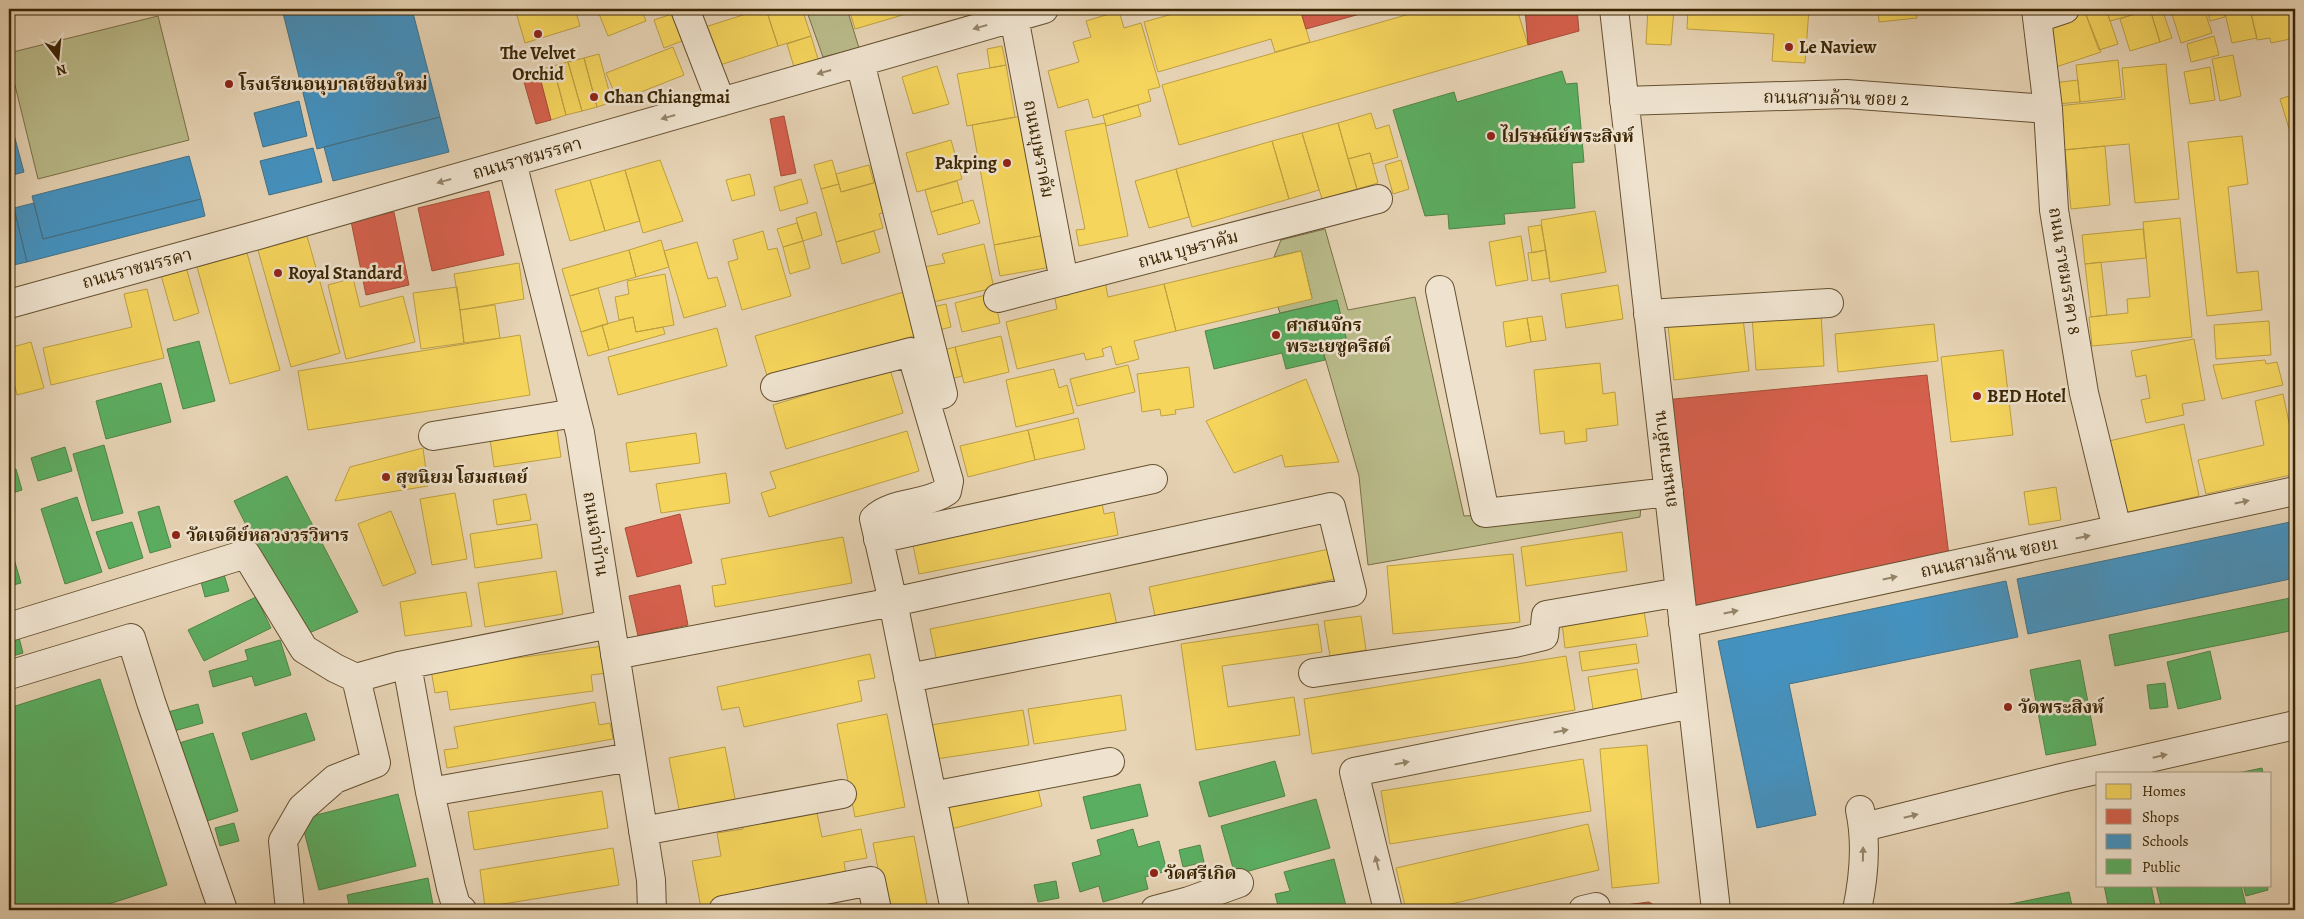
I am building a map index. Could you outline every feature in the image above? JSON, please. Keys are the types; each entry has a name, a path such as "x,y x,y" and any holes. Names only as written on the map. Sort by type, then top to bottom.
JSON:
{"street":[{"path":"685,9 721,102"},
{"name":"ถนนราชมรรคา","path":"9,304 1044,9"},
{"name":"ถนนสามล้าน","path":"1614,9 1716,910"},
{"path":"2037,13 2065,9"},
{"name":"ถนน ราชมรรคา 8","path":"2037,13 2048,109 2054,210 2083,383 2117,529"},
{"name":"ถนนบุษราคัม","path":"1014,17 1064,282"},
{"path":"860,62 943,394 925,400"},
{"name":"ถนนสามล้าน ซอย 2","path":"1624,101 1846,94 2048,109"},
{"name":"ถนนจ่าบ้าน","path":"512,162 575,413 651,880 645,909"},
{"name":"ถนน บุษราคัม","path":"998,298 1378,199"},
{"path":"1440,290 1485,513 1669,492"},
{"path":"1648,314 1828,303"},
{"path":"775,387 911,352 949,482 947,491 938,497 881,512 874,519 893,602 955,910"},
{"path":"433,436 575,413"},
{"path":"878,539 1153,479"},
{"name":"ถนนสามล้าน ซอย1","path":"1683,623 2295,491"},
{"path":"615,655 893,602 1331,507 1352,592 908,678"},
{"path":"9,627 246,554 304,648 335,668 356,678 408,665 610,624"},
{"path":"1313,673 1515,643 1544,636 1546,615 1680,592"},
{"path":"9,675 131,638 151,702 223,910"},
{"path":"408,665 430,792 451,888 456,905 462,910"},
{"path":"290,910 283,841 302,808 335,778 376,763 356,678"},
{"path":"1388,910 1354,772 1692,704"},
{"path":"1857,910 1863,880 1862,818 2061,778 2295,725"},
{"path":"430,792 631,757"},
{"path":"932,796 1110,762"},
{"path":"643,831 842,794"},
{"path":"723,910 871,881 877,910"},
{"path":"1155,910 1190,906 1239,883"}],"green space":[{"path":"806,9 847,9 859,48 823,57"},
{"path":"158,16 189,140 38,179 9,61 9,53"},
{"path":"1325,229 1348,310 1415,297 1464,516 1641,506 1640,517 1368,565 1359,476 1321,344 1346,338 1337,300 1280,313 1278,307 1312,298 1301,251 1274,257 1281,240"}],"building: Homes":[{"name":"The Velvet Orchid","path":"515,9 575,9 580,26 525,43"},
{"path":"597,9 641,9 646,21 608,36"},
{"path":"766,9 778,46 717,66 705,27"},
{"path":"766,9 802,9 811,36 778,46"},
{"path":"849,9 905,9 906,14 855,29"},
{"path":"1190,9 1300,9 1310,42 1275,52 1271,39 1158,72 1144,22"},
{"path":"1427,9 1517,9 1528,45 1179,145 1162,85"},
{"path":"1648,9 1674,9 1671,45 1646,44"},
{"name":"Le Naview","path":"1688,9 1809,9 1805,63 1772,61 1774,34 1687,29"},
{"path":"1878,9 1916,9 1917,18 1879,22"},
{"path":"2094,9 2106,9 2118,44 2099,50 2085,12"},
{"path":"2106,9 2133,9 2135,14 2110,21"},
{"path":"2133,9 2150,9 2135,14"},
{"path":"2150,9 2162,9 2172,38 2160,42"},
{"path":"2150,9 2160,42 2130,51 2120,19"},
{"path":"2189,9 2204,9 2212,33 2181,43 2172,14"},
{"path":"2207,9 2223,9 2225,17 2210,21"},
{"path":"2224,9 2250,9 2257,38 2232,43"},
{"path":"2250,9 2288,9 2295,38 2271,43 2270,38 2257,40"},
{"path":"1119,11 1124,28 1141,23 1160,87 1148,90 1151,101 1093,118 1088,99 1058,108 1048,71 1079,62 1073,42 1091,37 1086,21"},
{"path":"2085,12 2101,52 2050,69 2046,27"},
{"path":"672,14 682,41 664,48 654,20"},
{"path":"811,36 818,59 794,67 787,44"},
{"path":"2214,36 2219,55 2191,62 2187,44"},
{"path":"1002,46 1006,65 990,68 987,49"},
{"path":"673,47 684,75 618,101 606,73"},
{"path":"599,54 612,102 597,107 584,58"},
{"path":"2233,55 2241,96 2220,101 2212,59"},
{"path":"584,58 597,107 582,111 568,62"},
{"path":"2118,60 2122,97 2080,102 2076,65"},
{"path":"568,62 582,111 566,115 553,66"},
{"path":"2166,64 2179,199 2135,203 2129,144 2061,150 2057,106 2125,99 2122,68"},
{"path":"1006,65 1015,117 967,126 957,74"},
{"path":"553,66 566,115 551,120 538,70"},
{"path":"937,66 949,104 913,114 902,77"},
{"path":"2210,67 2215,100 2190,104 2184,72"},
{"path":"2078,80 2080,102 2056,104 2053,83"},
{"path":"2295,94 2295,148 2280,99"},
{"path":"1138,105 1141,116 1106,126 1103,115"},
{"path":"1371,113 1376,129 1389,125 1398,157 1373,164 1370,153 1348,159 1338,123"},
{"path":"1023,116 1045,235 994,245 972,125"},
{"path":"1105,123 1128,236 1079,246 1076,230 1085,229 1065,131"},
{"path":"1338,123 1357,189 1322,199 1302,133"},
{"path":"1302,133 1319,190 1289,199 1272,141"},
{"path":"2242,136 2248,184 2228,187 2237,273 2258,271 2262,310 2207,316 2188,142"},
{"path":"951,140 962,179 917,192 906,153"},
{"path":"1272,141 1289,199 1192,227 1176,169"},
{"path":"2105,146 2110,205 2071,209 2065,150"},
{"path":"1370,153 1378,183 1357,189 1348,159"},
{"path":"660,160 683,221 643,233 625,170"},
{"path":"832,160 839,184 821,189 814,165"},
{"path":"1401,160 1409,189 1393,194 1385,165"},
{"path":"869,165 874,183 841,192 836,174"},
{"path":"1176,169 1189,217 1149,228 1135,181"},
{"path":"625,170 640,221 605,231 590,180"},
{"path":"750,174 755,195 732,201 726,180"},
{"path":"801,179 808,203 780,211 774,187"},
{"path":"590,180 605,231 570,241 555,190"},
{"path":"883,180 891,210 879,214 883,228 836,242 821,189 839,184 841,192"},
{"path":"957,181 963,203 931,212 925,190"},
{"path":"973,200 980,223 938,235 931,212"},
{"path":"1595,211 1606,272 1550,282 1541,220"},
{"path":"816,212 822,235 803,241 796,218"},
{"path":"2180,218 2192,337 2092,346 2089,317 2128,313 2127,299 2150,297 2143,222"},
{"path":"797,223 803,241 783,247 777,229"},
{"path":"1541,225 1546,250 1532,253 1528,227"},
{"path":"2143,229 2146,258 2085,264 2082,235"},
{"path":"763,231 768,250 777,248 791,296 742,310 728,262 738,259 733,240"},
{"path":"874,231 880,252 842,264 836,242"},
{"path":"1045,235 1051,267 1000,276 994,245"},
{"path":"307,236 340,353 291,367 258,250"},
{"path":"1521,236 1528,280 1496,286 1489,242"},
{"path":"661,240 669,267 636,277 629,250"},
{"path":"803,241 810,268 790,274 783,247"},
{"path":"697,242 708,279 717,277 726,306 684,318 664,251"},
{"path":"984,244 994,288 933,302 924,267 945,263 942,254"},
{"path":"629,250 636,277 570,296 562,269"},
{"path":"1546,250 1550,278 1532,281 1528,253"},
{"path":"1301,251 1312,299 1176,331 1164,284"},
{"path":"247,253 280,370 230,384 197,267"},
{"path":"2101,262 2107,315 2091,317 2085,264"},
{"path":"519,263 524,299 460,310 454,274"},
{"path":"186,267 199,313 174,321 161,275"},
{"path":"665,274 674,325 636,332 633,317 619,320 615,297 629,294 627,281"},
{"path":"353,278 360,307 403,296 415,342 346,359 328,285"},
{"path":"1105,281 1108,297 1164,284 1176,331 1134,341 1139,359 1116,365 1111,346 1102,349 1104,356 1086,360 1084,353 1017,369 1006,322 1057,309 1054,294"},
{"path":"1618,285 1623,319 1566,328 1561,294"},
{"path":"457,287 464,343 421,349 413,293"},
{"path":"598,288 608,324 581,332 570,296"},
{"path":"147,289 164,358 51,385 43,348 132,327 124,294"},
{"path":"907,291 920,334 768,379 755,336"},
{"path":"993,293 1000,323 962,332 955,303"},
{"path":"946,304 951,327 935,331 929,308"},
{"path":"495,305 500,338 464,343 460,310"},
{"path":"1821,313 1824,366 1756,370 1752,317"},
{"path":"1542,316 1546,340 1531,342 1527,318"},
{"path":"633,317 636,332 663,327 665,334 609,350 602,325"},
{"path":"1527,318 1531,342 1506,347 1503,322"},
{"path":"1743,318 1749,371 1674,380 1668,326"},
{"path":"2269,321 2271,355 2216,359 2214,325"},
{"path":"1934,324 1938,361 1838,372 1835,334"},
{"path":"602,325 609,350 588,356 581,332"},
{"path":"717,328 727,366 618,395 608,357"},
{"path":"520,335 530,395 308,430 298,371"},
{"path":"1001,336 1009,372 964,383 955,347"},
{"path":"2194,339 2205,400 2182,404 2184,415 2146,423 2141,400 2150,398 2146,375 2136,377 2131,351"},
{"path":"31,342 44,388 17,395 9,364 9,348"},
{"path":"955,347 962,376 947,380 940,351"},
{"name":"BED Hotel","path":"2003,350 2013,435 1951,442 1941,357"},
{"path":"2265,360 2266,364 2277,362 2283,385 2222,399 2213,365"},
{"path":"1600,363 1603,394 1615,392 1618,425 1586,429 1587,441 1565,444 1564,431 1540,434 1534,370"},
{"path":"1128,365 1135,392 1077,406 1070,379"},
{"path":"1189,367 1194,407 1175,410 1176,414 1161,416 1160,409 1142,412 1137,374"},
{"path":"890,369 903,413 786,449 773,405"},
{"path":"1054,369 1059,388 1067,385 1074,413 1016,427 1006,380"},
{"path":"1306,379 1339,462 1285,467 1282,455 1234,473 1206,421"},
{"path":"2283,394 2295,451 2295,474 2206,494 2198,460 2264,445 2255,401"},
{"path":"1078,418 1085,449 1035,460 1028,430"},
{"path":"556,423 561,457 494,467 489,432"},
{"path":"2184,424 2199,496 2124,513 2109,441"},
{"path":"1028,430 1035,460 968,477 960,446"},
{"path":"907,431 919,471 769,517 761,493 776,488 770,472"},
{"path":"696,433 700,463 630,472 626,443"},
{"name":"สุขนิยม โฮมสเตย์","path":"423,448 428,486 335,501 350,467"},
{"path":"726,473 730,503 661,513 656,484"},
{"path":"2056,487 2061,520 2029,525 2024,492"},
{"path":"455,493 467,559 432,565 420,499"},
{"path":"526,494 531,520 497,525 493,500"},
{"path":"1102,503 1104,514 1114,512 1118,535 919,574 912,540"},
{"path":"391,511 416,573 383,586 358,524"},
{"path":"537,524 542,558 475,568 470,534"},
{"path":"1622,532 1627,571 1526,586 1521,547"},
{"path":"843,537 852,583 715,607 712,586 726,584 721,559"},
{"path":"1334,548 1340,578 1155,616 1149,587"},
{"path":"1513,554 1520,622 1393,634 1387,566"},
{"path":"556,571 563,614 485,627 478,583"},
{"path":"466,592 472,626 405,636 400,602"},
{"path":"1110,593 1117,625 937,662 930,629"},
{"path":"1644,611 1648,636 1565,648 1562,623"},
{"path":"1361,616 1366,650 1330,656 1324,621"},
{"path":"1318,624 1322,652 1222,666 1228,707 1294,697 1300,735 1196,750 1181,644"},
{"path":"1636,644 1639,663 1582,671 1579,652"},
{"path":"603,646 607,673 591,675 593,691 450,710 447,691 435,693 431,670"},
{"path":"870,654 875,678 858,681 862,701 744,727 739,707 722,710 717,687"},
{"path":"1566,656 1575,710 1312,754 1304,699"},
{"path":"1637,669 1643,707 1594,715 1588,677"},
{"path":"1121,695 1126,730 1034,744 1028,709"},
{"path":"595,702 599,725 610,723 613,739 447,768 444,750 458,748 454,727"},
{"path":"1023,710 1029,745 936,759 931,725"},
{"path":"887,714 905,807 855,817 837,724"},
{"path":"1647,745 1659,883 1612,888 1600,749"},
{"path":"725,747 737,809 681,819 669,758"},
{"path":"1583,759 1591,811 1390,844 1381,791"},
{"path":"1037,785 1042,806 947,830 942,809"},
{"path":"602,791 608,828 474,850 468,812"},
{"path":"815,804 822,837 861,829 867,858 844,862 847,880 701,908 692,861 721,856 717,833 743,829 741,818"},
{"path":"1588,824 1599,870 1425,910 1406,910 1396,868"},
{"path":"914,836 928,910 886,910 873,843"},
{"path":"613,848 619,885 485,907 480,870"}],"building: Shops":[{"path":"1300,9 1378,9 1306,29"},
{"path":"1525,9 1577,9 1579,31 1528,45"},
{"path":"538,70 551,120 536,124 522,75"},
{"path":"784,116 796,173 781,176 770,119"},
{"path":"489,191 504,255 432,271 418,208"},
{"path":"394,212 409,285 366,295 351,221"},
{"path":"1927,375 1949,556 1689,616 1664,400"},
{"path":"680,514 692,563 637,577 625,528"},
{"path":"680,585 688,625 638,636 629,596"},
{"path":"1649,902 1662,910 1622,910 1625,905"}],"building: Schools":[{"path":"282,9 412,9 440,117 317,149"},
{"path":"299,101 307,136 263,147 254,113"},
{"path":"9,116 24,172 9,176"},
{"path":"440,117 449,152 333,181 324,147"},
{"path":"313,148 322,182 269,195 260,161"},
{"path":"189,156 201,199 43,239 32,196"},
{"path":"201,199 205,216 27,262 14,208 34,203 43,239"},
{"path":"14,208 27,262 9,266 9,209"},
{"path":"2295,521 2295,578 2028,634 2017,579"},
{"path":"2006,581 2018,637 1789,684 1816,815 1757,828 1718,641"}],"building: Public":[{"name":"ไปรษณีย์พระสิงห์","path":"1562,71 1566,84 1577,83 1584,162 1572,163 1575,208 1504,214 1505,224 1449,229 1448,214 1425,216 1393,110 1454,92 1457,102"},
{"name":"ศาสนจักร พระเยซูคริสต์","path":"1337,300 1346,338 1321,344 1325,360 1286,369 1282,353 1214,369 1205,331"},
{"path":"199,341 215,401 183,409 167,349"},
{"path":"161,383 171,422 106,439 96,401"},
{"path":"104,445 123,513 92,521 73,454"},
{"path":"65,447 72,471 38,481 31,458"},
{"path":"16,469 22,490 9,494 9,471"},
{"path":"287,476 358,612 302,636 234,501"},
{"path":"77,497 102,572 65,584 41,509"},
{"path":"159,506 171,547 150,553 138,512"},
{"path":"132,522 143,558 109,569 96,532"},
{"path":"9,546 21,583 9,586"},
{"path":"222,568 229,591 205,597 199,574"},
{"path":"256,597 271,628 204,661 188,630"},
{"path":"2295,597 2295,630 2115,666 2109,635"},
{"path":"17,630 23,653 9,657 9,632"},
{"path":"280,640 291,675 255,686 252,676 213,687 209,671 248,660 245,650"},
{"path":"2210,651 2221,699 2178,709 2167,662"},
{"path":"2080,660 2096,745 2046,755 2030,670"},
{"path":"100,679 167,885 91,910 9,910 9,708"},
{"path":"2165,683 2168,707 2150,709 2147,685"},
{"path":"198,704 203,723 174,731 168,712"},
{"path":"306,713 315,740 251,760 242,733"},
{"path":"213,733 238,811 204,822 179,743"},
{"path":"1275,761 1285,796 1209,817 1199,782"},
{"path":"2262,768 2263,772 2243,772"},
{"path":"1140,784 1148,816 1091,829 1083,797"},
{"path":"398,794 416,866 319,890 301,819"},
{"path":"1316,799 1330,848 1235,875 1221,826"},
{"path":"234,823 239,841 220,846 215,828"},
{"path":"1133,829 1138,847 1159,841 1167,871 1145,877 1148,889 1103,902 1099,886 1080,892 1072,863 1101,855 1097,840"},
{"path":"1200,845 1204,862 1183,867 1179,850"},
{"path":"1334,859 1347,910 1279,910 1275,894 1290,891 1284,872"},
{"path":"428,878 434,910 350,910 347,895"},
{"path":"1056,881 1059,898 1038,902 1034,885"},
{"path":"2104,886 2151,886 2156,910 2109,910"},
{"path":"2156,886 2241,886 2247,910 2162,910"},
{"path":"2243,886 2267,886 2268,890 2246,896"},
{"path":"2069,892 2073,910 1981,910"}],"place":[{"name":"The Velvet Orchid","path":"538,34"},
{"name":"Le Naview","path":"1789,47"},
{"name":"โรงเรียนอนุบาลเชียงใหม่","path":"229,84"},
{"name":"Chan Chiangmai","path":"594,97"},
{"name":"ไปรษณีย์พระสิงห์","path":"1491,136"},
{"name":"Pakping","path":"1007,163"},
{"name":"Royal Standard","path":"278,273"},
{"name":"ศาสนจักร พระเยซูคริสต์","path":"1276,335"},
{"name":"BED Hotel","path":"1977,396"},
{"name":"สุขนิยม โฮมสเตย์","path":"386,477"},
{"name":"วัดเจดีย์หลวงวรวิหาร","path":"176,535"},
{"name":"วัดพระสิงห์","path":"2008,707"},
{"name":"วัดศรีเกิด","path":"1154,873"}]}
